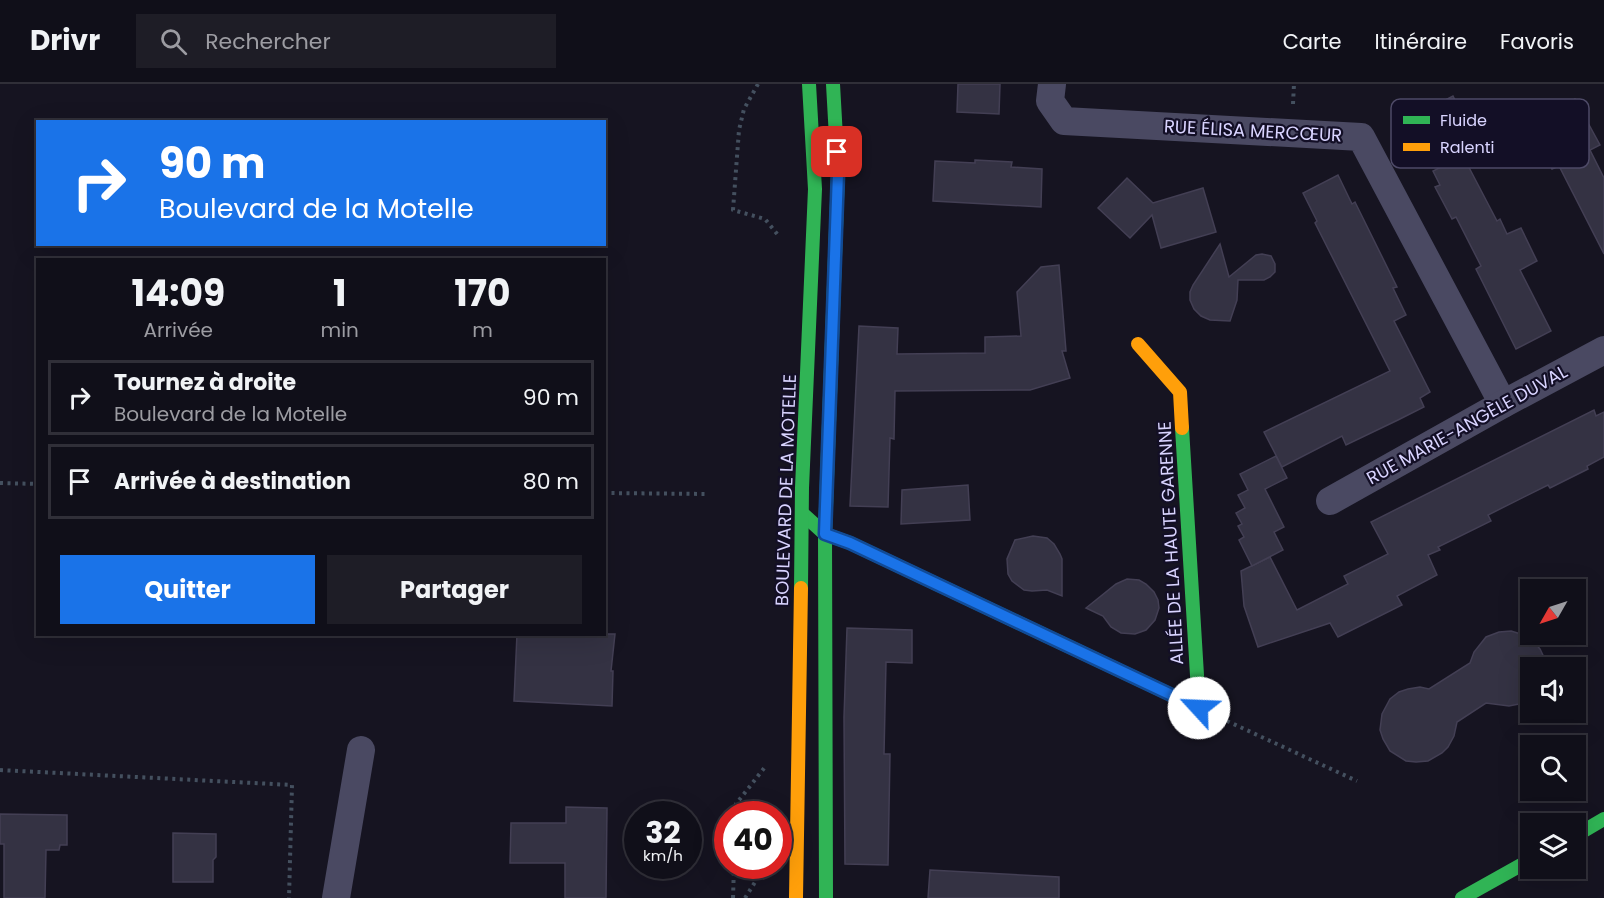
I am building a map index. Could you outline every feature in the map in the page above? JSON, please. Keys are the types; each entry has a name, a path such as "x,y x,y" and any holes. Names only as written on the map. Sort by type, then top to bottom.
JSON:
{"main road":[{"name":"BOULEVARD DE LA MOTELLE","path":"796,898 802,488 815,189 809,84"},
{"path":"826,898 825,534 838,173 833,84"},
{"name":"ALLÉE DE LA HAUTE GARENNE","path":"802,514 825,534 861,548 1199,708 1180,392 1138,344"},
{"path":"1586,830 1604,819"},
{"path":"1462,898 1520,866"}],"street":[{"name":"RUE ÉLISA MERCŒUR","path":"1052,84 1050,101 1064,121 1361,137 1503,404"},
{"name":"RUE MARIE-ANGÈLE DUVAL","path":"1330,501 1604,350"},
{"path":"336,898 361,750"}],"path":[{"path":"758,84 744,109 739,130 734,210 765,219 778,235 778,246"},
{"path":"0,483 36,484"},
{"path":"606,493 707,494"},
{"path":"1199,708 1357,781"},
{"path":"738,801 765,767"},
{"path":"0,770 292,785 289,898"},
{"path":"733,898 734,879"},
{"path":"745,898 757,879"}],"building":[{"path":"958,84 1000,84 999,114 957,112"},
{"path":"1589,125 1600,145 1590,150 1604,178 1604,254 1560,168 1589,168"},
{"path":"975,160 1012,162 1011,167 1042,169 1041,207 933,201 935,161 975,163"},
{"path":"1439,168 1469,168 1497,221 1500,219 1507,234 1521,228 1537,261 1520,270 1551,331 1516,349 1476,269 1481,266 1456,217 1452,219 1435,187 1440,185 1433,171"},
{"path":"1338,175 1352,204 1355,202 1397,287 1393,288 1406,315 1394,321 1430,392 1420,398 1424,407 1346,445 1342,436 1282,467 1264,432 1390,371 1315,223 1317,221 1303,193"},
{"path":"1127,178 1153,203 1203,188 1216,232 1161,248 1152,215 1130,238 1098,208"},
{"path":"1220,244 1229,277 1256,255 1271,256 1275,264 1275,272 1264,280 1238,280 1237,300 1230,321 1210,320 1201,316 1194,309 1190,300 1193,285"},
{"path":"1059,265 1066,351 1062,351 1070,378 1030,390 895,391 894,439 890,438 888,507 850,506 859,326 898,328 897,354 985,353 985,337 1021,336 1017,292 1041,267"},
{"path":"1594,410 1596,416 1604,412 1604,457 1587,466 1588,469 1550,488 1548,485 1488,515 1491,521 1438,547 1440,550 1428,555 1437,575 1397,596 1402,605 1338,637 1330,623 1258,647 1244,606 1241,571 1270,557 1297,610 1348,584 1344,576 1388,554 1371,522"},
{"path":"1276,456 1287,478 1265,489 1284,527 1274,532 1283,550 1252,566 1239,540 1244,537 1238,526 1242,524 1236,513 1245,508 1238,495 1248,490 1240,474"},
{"path":"968,485 970,520 901,524 902,490"},
{"path":"1033,536 1047,538 1060,554 1062,596 1047,590 1024,590 1012,581 1008,574 1007,559 1015,540"},
{"path":"1127,579 1139,580 1146,584 1158,600 1159,608 1155,620 1146,630 1135,634 1121,633 1111,627 1103,616 1086,608 1116,584"},
{"path":"847,628 912,630 912,663 886,662 884,754 890,754 888,865 845,864 844,717"},
{"path":"1511,631 1520,634 1520,645 1537,645 1544,657 1520,657 1520,704 1509,706 1486,703 1457,722 1454,736 1448,747 1428,761 1406,761 1390,751 1380,730 1382,714 1390,699 1408,689 1420,687 1429,689 1470,663 1474,652 1486,637 1499,632"},
{"path":"606,634 615,634 611,671 613,671 612,706 514,701 517,636 606,636"},
{"path":"566,807 607,808 606,898 565,898 565,863 510,863 511,823 566,823"},
{"path":"0,814 67,815 67,845 60,845 59,850 46,850 45,898 4,898 4,844 0,844"},
{"path":"173,833 216,834 213,882 173,882"},
{"path":"930,870 1059,877 1059,898 928,898"}],"traffic: fast":[{"path":"801,588 802,488 815,189 809,84"},
{"path":"826,898 825,534 838,173 833,84"},
{"path":"804,515 825,534 850,543 1199,708 1182,428"},
{"path":"1586,830 1604,819"},
{"path":"1462,898 1520,866"}],"traffic: slow":[{"path":"1138,344 1180,392 1182,428"},
{"path":"796,898 801,588"}],"route":[{"path":"837,152 825,534 850,543 1199,708"}]}
